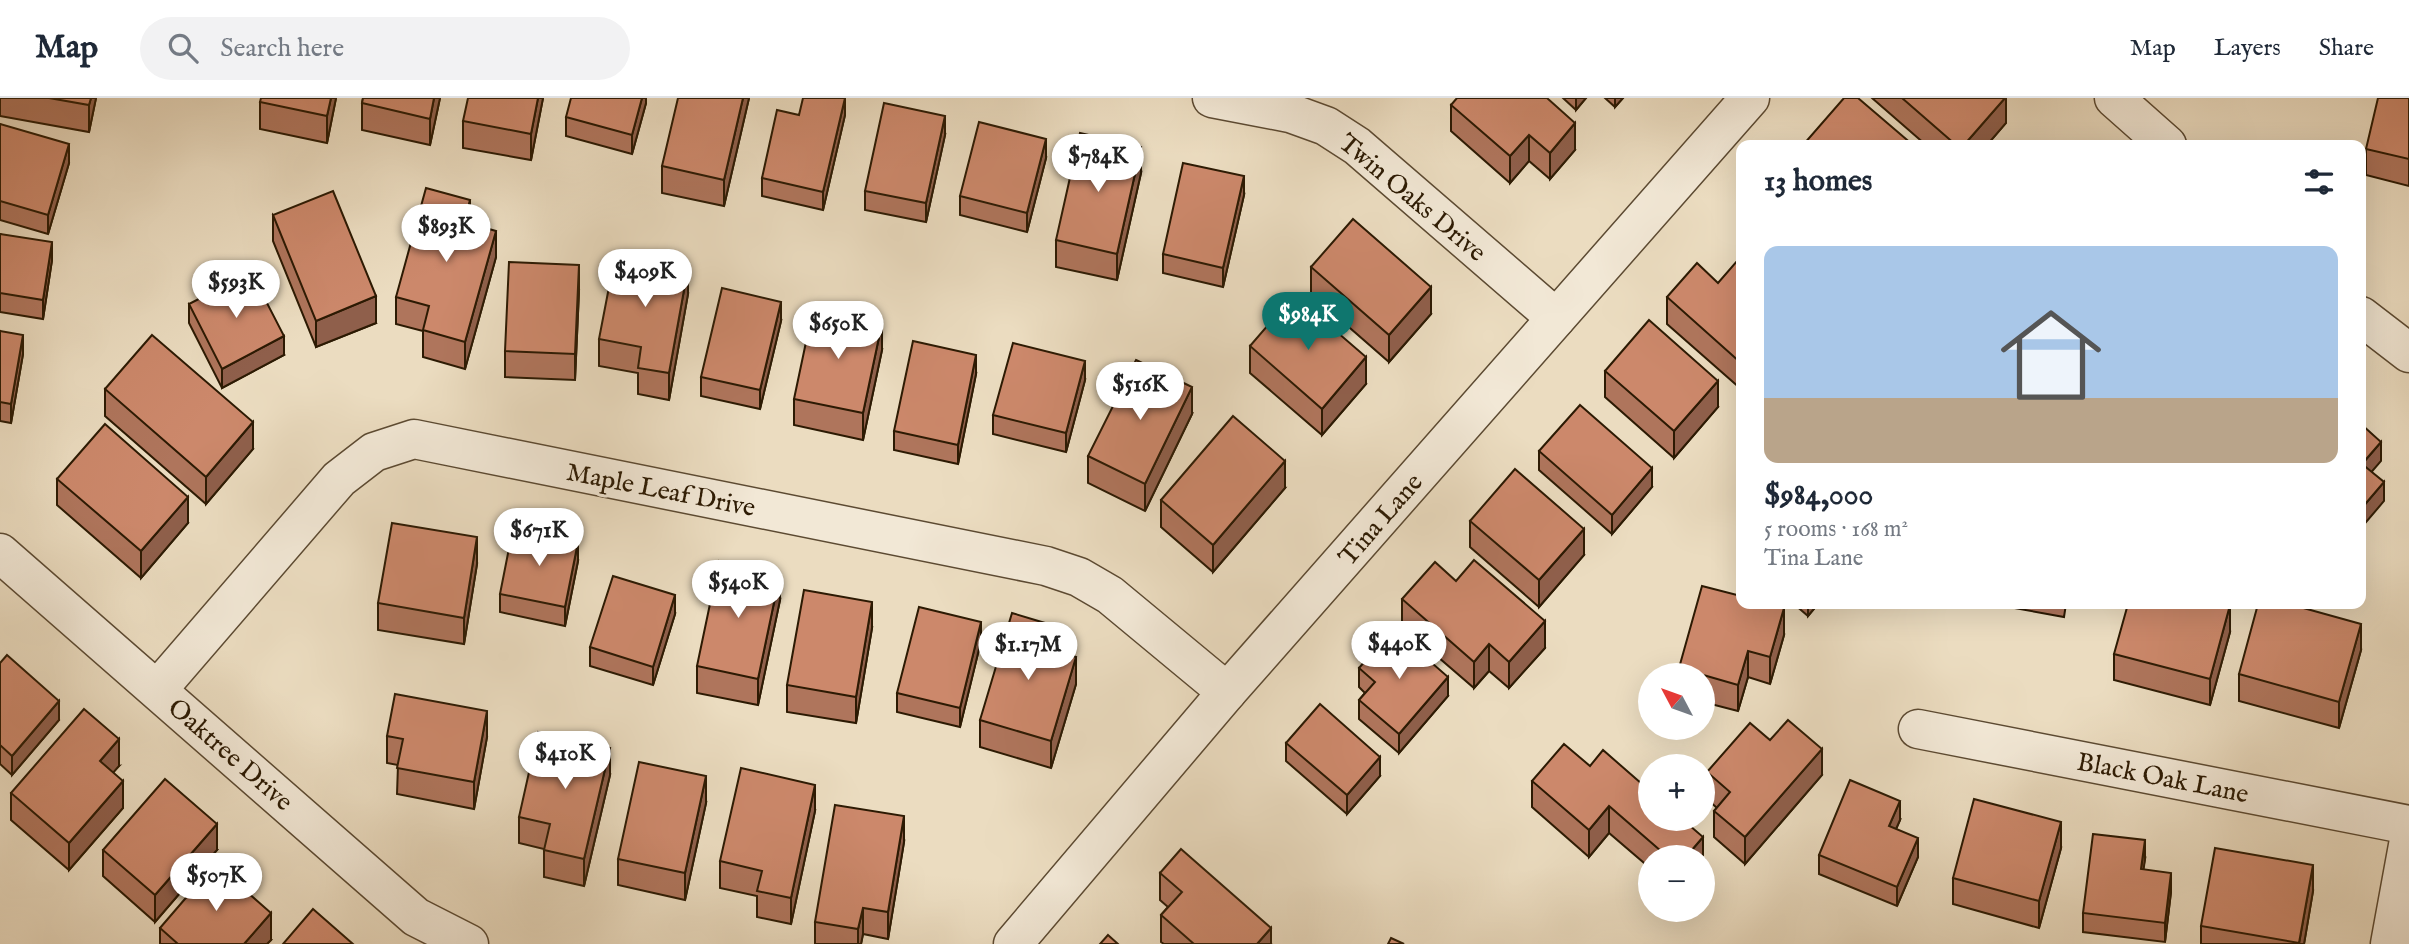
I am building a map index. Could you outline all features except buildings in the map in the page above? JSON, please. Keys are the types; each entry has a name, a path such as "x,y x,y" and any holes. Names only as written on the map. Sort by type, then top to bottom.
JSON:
{"street":[{"name":"Twin Oaks Drive","path":"1212,98 1290,113 1326,127 1347,140 1556,318"},
{"name":"Tina Lane","path":"1013,944 1227,692 1751,98"},
{"path":"2114,98 2161,140"},
{"path":"2366,320 2409,353"},
{"name":"Maple Leaf Drive","path":"158,689 339,478 374,452 414,439 1046,566 1079,577 1110,595 1227,692"},
{"name":"Oaktree Drive","path":"0,553 416,916 469,944"},
{"name":"Black Oak Lane","path":"1918,729 2409,825"},
{"path":"2390,944 2409,840"}]}
